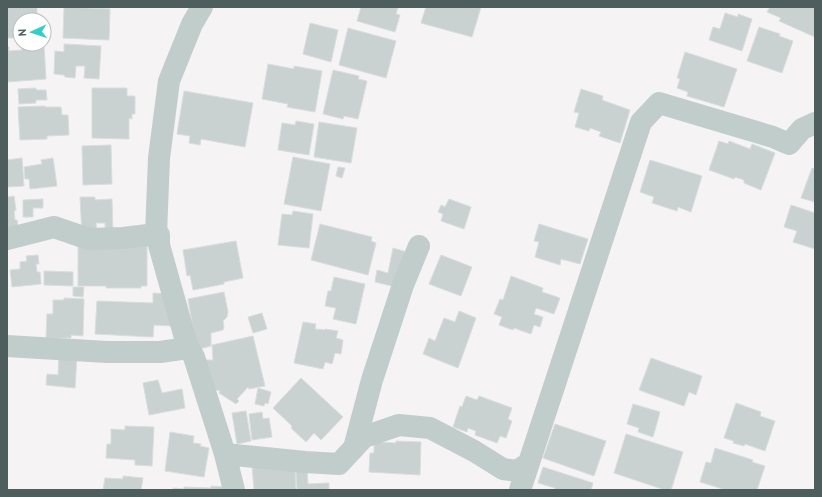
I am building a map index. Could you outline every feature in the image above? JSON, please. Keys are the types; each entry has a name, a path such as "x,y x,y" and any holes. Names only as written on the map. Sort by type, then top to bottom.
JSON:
{"street":[{"path":"202,7 192,24 169,81 159,158 156,234 159,235 159,245 187,345 194,357 226,454 234,490"},
{"path":"520,490 641,122 659,103 773,137 789,144 802,129 815,123"},
{"path":"7,239 54,227 89,239 123,238 156,234"},
{"path":"354,448 372,380 403,285 419,246"},
{"path":"7,346 107,352 160,352 181,349 187,345"},
{"path":"226,454 339,464 364,437 398,425 430,428 474,451 502,470 517,471 528,463"}],"building":[{"path":"7,7 37,7 37,12 12,12 12,38 7,38"},
{"path":"64,7 110,9 109,40 63,38"},
{"path":"361,7 398,7 396,14 400,15 395,32 357,21"},
{"path":"426,7 481,7 472,37 421,23"},
{"path":"770,7 815,7 815,37 779,21 781,18 767,12"},
{"path":"725,13 738,17 738,14 752,19 742,51 709,40 713,27 720,29"},
{"path":"310,23 338,30 331,62 303,54"},
{"path":"759,27 780,34 779,36 793,41 782,73 747,61"},
{"path":"348,28 396,41 386,78 339,65"},
{"path":"64,44 101,46 99,79 84,78 85,66 76,66 75,78 54,74 55,51 64,52"},
{"path":"7,47 9,47 9,51 44,52 46,79 7,82"},
{"path":"685,52 737,69 724,107 687,96 688,92 677,88 680,79 677,78"},
{"path":"268,64 294,69 294,66 322,71 315,112 287,107 288,104 262,99"},
{"path":"333,70 359,76 358,79 367,81 358,119 344,116 343,119 323,114"},
{"path":"36,88 36,90 46,90 47,100 36,100 36,103 19,104 18,89"},
{"path":"92,88 127,88 127,96 135,96 135,114 132,114 132,119 129,118 129,139 92,138"},
{"path":"581,89 603,96 602,100 630,110 620,143 599,136 601,132 590,128 589,131 575,127 579,113 574,112"},
{"path":"184,91 253,103 245,147 201,139 200,145 189,143 190,136 177,134"},
{"path":"18,107 61,107 62,115 68,115 69,135 47,136 47,139 20,140"},
{"path":"296,121 314,124 309,155 278,150 282,123 295,125"},
{"path":"319,122 357,128 351,163 314,157"},
{"path":"719,141 728,144 729,141 750,149 752,144 775,153 761,190 744,183 744,180 735,177 734,179 709,170"},
{"path":"111,145 112,184 83,185 82,146"},
{"path":"293,157 330,164 321,211 284,204"},
{"path":"22,158 24,186 7,187 7,160"},
{"path":"53,158 57,186 30,189 29,179 25,179 24,167 42,164 41,160"},
{"path":"650,160 702,176 691,212 678,207 677,211 652,203 654,197 640,192"},
{"path":"338,167 345,168 342,178 336,176"},
{"path":"812,168 815,169 815,202 801,198"},
{"path":"14,196 16,210 14,211 15,220 17,220 19,233 7,235 7,197"},
{"path":"80,197 95,197 95,200 112,199 113,234 105,234 105,223 96,223 97,234 82,235"},
{"path":"43,199 43,208 33,208 33,217 23,217 23,200"},
{"path":"449,199 471,207 464,229 441,221 443,214 438,212 441,205 445,207"},
{"path":"791,205 815,213 815,249 793,242 797,231 784,227"},
{"path":"293,211 313,214 309,248 278,245 282,214 292,215"},
{"path":"320,224 372,237 371,241 376,243 368,275 311,260"},
{"path":"539,224 588,239 580,264 561,259 560,265 535,257 539,242 534,241"},
{"path":"236,241 243,278 224,282 224,284 193,290 190,275 187,276 183,250"},
{"path":"78,245 147,245 147,286 141,286 141,288 106,288 106,286 78,286"},
{"path":"393,248 407,252 396,287 375,282 377,270 388,273"},
{"path":"38,255 39,264 36,264 37,272 40,272 41,284 12,287 10,270 20,269 20,262 27,261 26,256"},
{"path":"441,255 472,267 461,296 429,284"},
{"path":"44,271 73,272 73,286 44,285"},
{"path":"511,276 543,288 542,292 560,298 554,314 536,308 534,314 543,317 540,327 534,325 531,334 499,325 502,317 494,314 500,299 503,300"},
{"path":"334,277 365,284 356,324 333,319 336,308 325,306 328,291 331,291"},
{"path":"73,287 84,287 83,297 73,296"},
{"path":"224,292 228,312 227,317 223,321 223,330 211,333 211,346 199,349 195,340 188,299"},
{"path":"153,293 170,294 172,326 154,325 153,337 95,334 97,301 153,303"},
{"path":"64,298 84,299 83,336 71,335 71,338 46,338 47,314 53,314 53,300 64,300"},
{"path":"459,311 476,318 458,368 423,354 429,338 435,341 444,318 455,322"},
{"path":"262,313 267,329 253,333 248,317"},
{"path":"303,322 316,324 315,329 338,331 336,338 343,340 341,354 335,353 332,364 325,362 323,369 294,363"},
{"path":"253,336 265,386 249,389 248,387 237,399 239,401 236,404 219,393 220,391 218,390 210,392 204,360 213,360 212,345"},
{"path":"59,355 77,356 75,388 46,385 47,374 58,375"},
{"path":"651,358 702,376 696,395 689,392 684,406 639,390"},
{"path":"301,378 343,417 321,440 314,433 306,442 273,408"},
{"path":"158,380 162,393 182,389 185,408 149,415 143,383"},
{"path":"258,388 271,392 268,404 265,403 264,406 255,404"},
{"path":"466,396 477,400 479,396 512,408 508,419 512,421 506,438 500,436 497,443 475,435 476,431 468,428 467,432 453,427 460,406 462,407"},
{"path":"736,403 761,412 760,416 775,421 765,451 745,444 744,446 733,443 734,441 724,438"},
{"path":"633,404 660,412 653,437 638,432 639,428 627,424"},
{"path":"246,411 251,441 237,444 232,413"},
{"path":"262,412 263,419 269,418 272,437 252,440 249,414"},
{"path":"555,424 606,441 594,476 543,458"},
{"path":"125,426 154,427 152,466 135,465 135,460 106,458 107,444 111,444 111,429 125,430"},
{"path":"170,432 194,436 193,443 201,444 200,446 209,448 204,477 165,471"},
{"path":"626,434 683,452 671,490 665,490 614,473"},
{"path":"396,441 421,442 420,475 369,472 370,453 374,453 374,442 396,443"},
{"path":"715,448 753,460 752,462 765,466 757,490 726,490 700,482 706,462 711,463"},
{"path":"252,466 295,468 296,490 254,490"},
{"path":"543,467 593,483 591,490 554,490 555,488 538,483"},
{"path":"307,470 308,484 329,483 329,490 297,490 296,471"},
{"path":"123,476 143,478 141,490 103,490 105,478 123,479"},
{"path":"211,486 227,487 226,490 173,490 173,488 184,489 184,487 211,488"}]}
